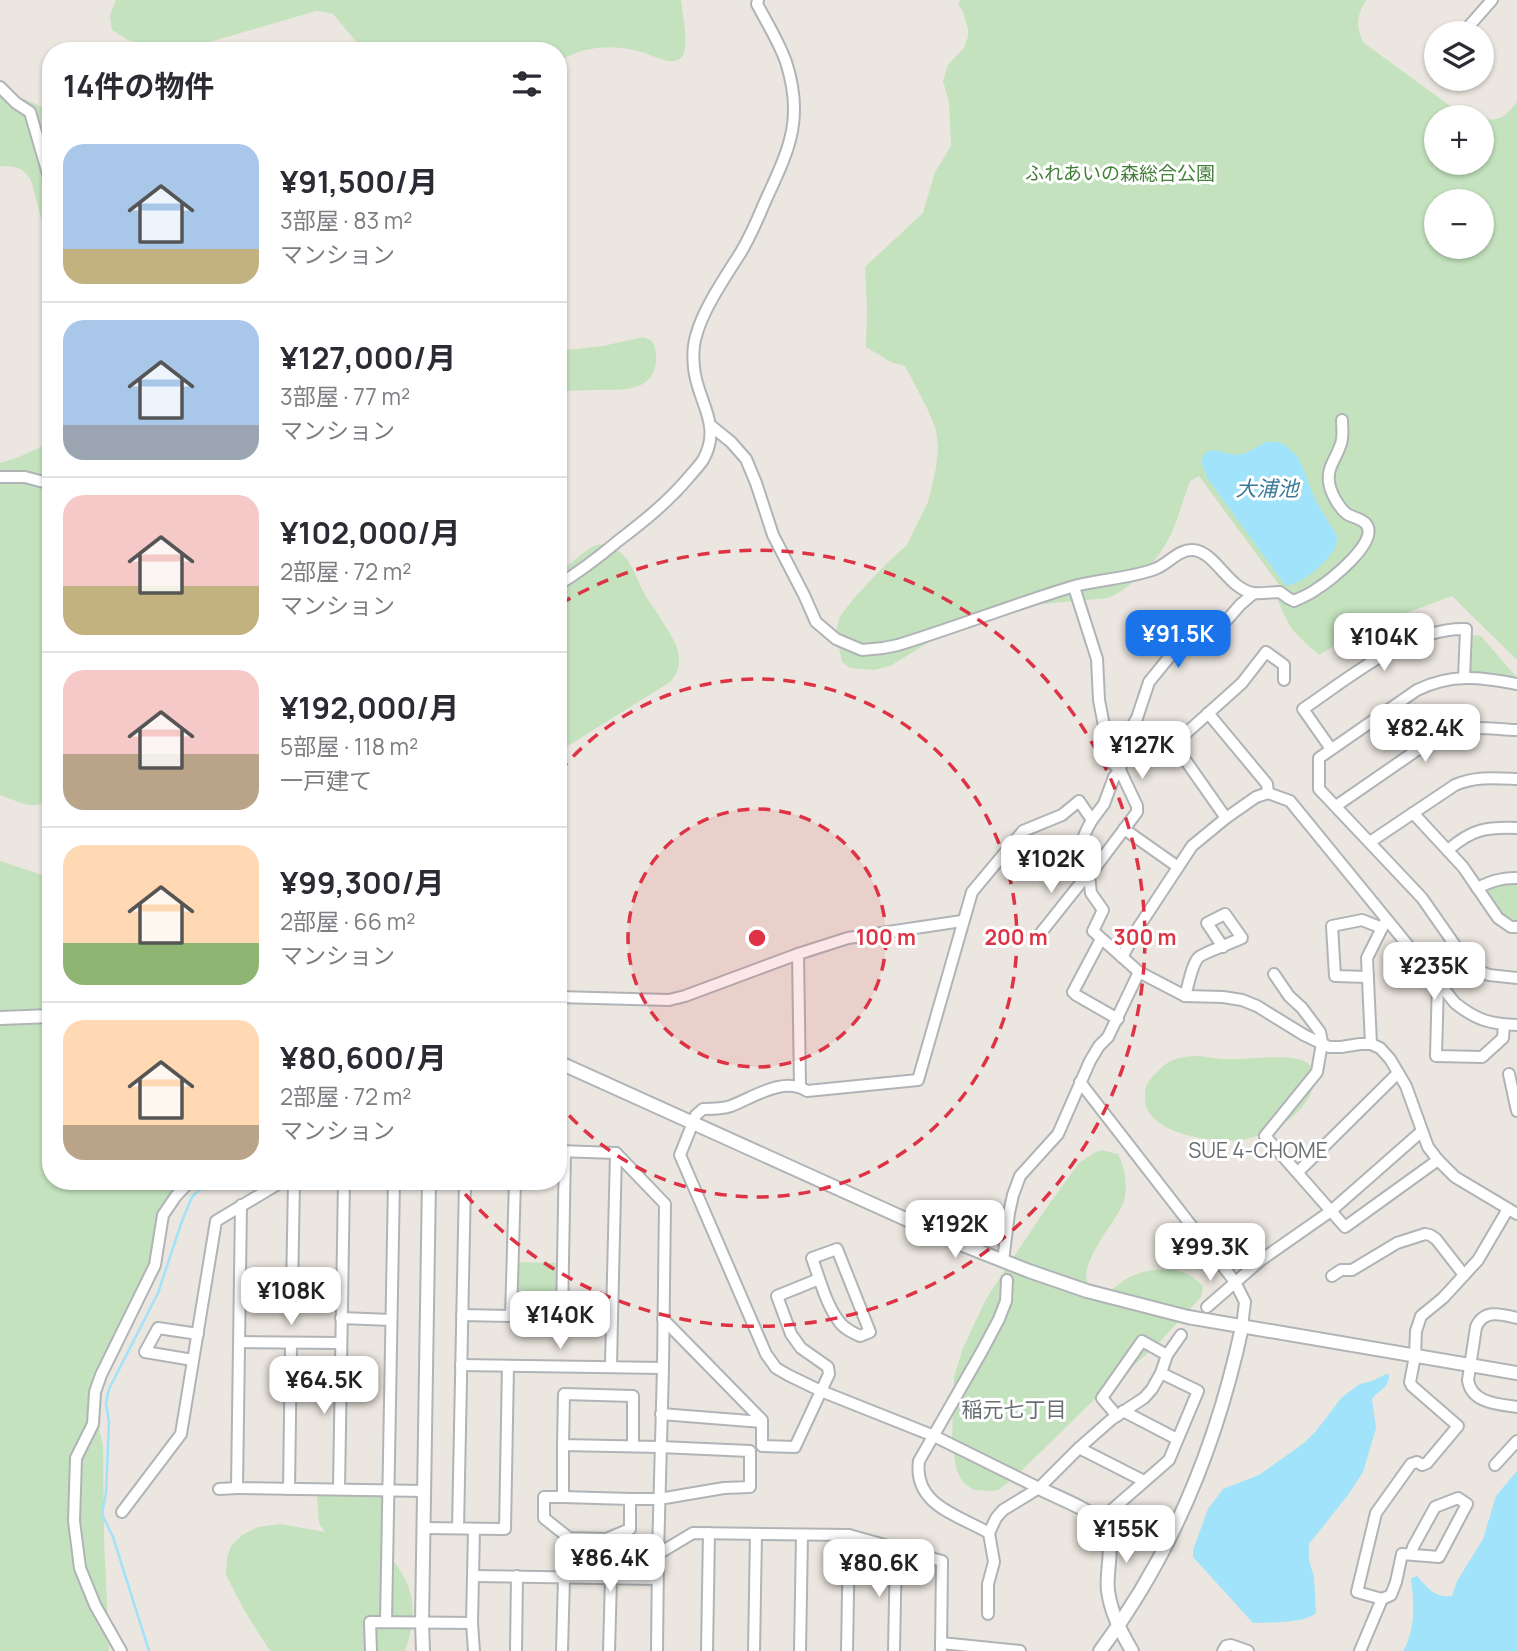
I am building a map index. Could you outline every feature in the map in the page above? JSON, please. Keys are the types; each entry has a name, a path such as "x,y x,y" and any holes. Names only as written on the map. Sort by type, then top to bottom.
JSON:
{"street":[{"path":"567,580 657,511 702,461 709,444 710,425 694,370 696,336 712,301 758,220 793,133 795,103 785,60 757,4 758,0"},
{"path":"1474,21 1492,0"},
{"path":"0,87 30,112 42,153"},
{"path":"710,425 746,459 773,535 816,622 827,633 852,647 870,650 898,645 1074,587 1157,568 1181,552 1192,550 1201,552 1213,561 1233,583 1254,593 1280,592 1294,601 1305,596 1345,566 1368,537 1366,523 1346,513 1329,483 1331,465 1342,441 1342,420"},
{"path":"0,477 25,477 42,482"},
{"path":"1040,934 1137,812 1137,806 1120,770 1111,762 1098,701 1097,659 1074,587"},
{"path":"1254,593 1227,620 1207,623 1188,634 1149,682 1137,718 1126,737 1120,770 1104,804 1084,836 1081,866 1088,876 1090,893 1103,910 1093,931 1139,972 1185,996 1242,1000 1329,1047 1371,1044 1380,1048 1386,1052 1406,1086 1428,1147 1438,1160 1455,1177 1512,1212 1478,1260 1443,1298 1421,1316 1416,1331 1415,1356 1409,1382 1458,1426 1427,1463 1411,1464 1376,1513 1357,1592 1382,1599 1391,1595 1402,1554 1439,1557 1467,1504 1458,1498 1435,1507 1411,1554"},
{"path":"1331,749 1303,709 1390,650 1436,631 1466,629 1464,678"},
{"path":"1226,818 1174,744 1242,683 1266,652 1284,665 1284,680"},
{"path":"1517,684 1464,678 1447,678 1431,683 1319,758 1319,789 1422,898 1466,961 1489,975 1517,978"},
{"path":"1209,713 1267,784 1268,793"},
{"path":"1336,806 1450,730 1517,730"},
{"path":"1370,842 1467,779 1517,779"},
{"path":"1122,957 1192,846 1256,797 1268,793 1290,801 1384,923 1455,1003 1487,1022 1517,1025"},
{"path":"1092,820 1079,801 1062,815 1023,831 972,892 918,1080 807,1091 800,1086 781,1086 730,1107 703,1109 692,1122 680,1155 766,1354 776,1368 821,1391 934,1436 1084,1510 1099,1521 1109,1538 1108,1588 1118,1625 1132,1651"},
{"path":"1413,813 1463,867 1498,918 1511,927 1517,927"},
{"path":"1448,850 1474,831 1486,828 1517,828"},
{"path":"1124,829 1178,867"},
{"path":"1476,888 1491,881 1517,878"},
{"path":"1368,977 1335,976 1332,926 1362,920 1384,923"},
{"path":"567,997 669,1000 848,938 962,921"},
{"path":"1371,1044 1367,958 1384,923"},
{"path":"1101,939 1073,992 1118,1019"},
{"path":"1185,996 1199,957 1223,947"},
{"path":"798,954 800,1086"},
{"path":"1003,1261 1009,1213 1020,1176 1058,1134 1090,1061 1118,1019 1139,972"},
{"path":"1274,974 1320,1032 1322,1043 1317,1072 1265,1136 1345,1227 1438,1160"},
{"path":"1438,981 1436,1056 1482,1057 1503,1038 1504,1025"},
{"path":"0,1018 42,1016"},
{"path":"567,1066 963,1245 1098,1294 1188,1317 1517,1373"},
{"path":"1298,1172 1398,1073"},
{"path":"1509,1074 1517,1111"},
{"path":"1080,1082 1235,1282 1245,1302 1242,1327 1223,1405 1189,1496 1158,1561 1100,1651"},
{"path":"1207,1307 1261,1260 1331,1211 1422,1130"},
{"path":"567,1151 616,1153 665,1204 657,1651"},
{"path":"611,1367 616,1153"},
{"path":"121,1651 95,1605 80,1568 74,1521 76,1458 93,1424 95,1392 100,1375 155,1265 163,1215 182,1190"},
{"path":"122,1512 181,1434 216,1221 268,1190"},
{"path":"292,1292 294,1190"},
{"path":"339,1489 344,1190"},
{"path":"386,1622 394,1190"},
{"path":"423,1651 429,1190"},
{"path":"458,1528 465,1190"},
{"path":"511,1315 515,1190"},
{"path":"561,1190 562,1316"},
{"path":"237,1488 242,1205"},
{"path":"1332,1276 1341,1270 1352,1270 1396,1243 1425,1234 1436,1239 1464,1275"},
{"path":"837,1249 870,1332 860,1336 837,1320 820,1279 812,1258 837,1249"},
{"path":"663,1319 762,1420 762,1446 796,1447 829,1374 828,1367 801,1348 791,1334 777,1296 820,1279"},
{"path":"989,1533 929,1498 920,1485 917,1473 919,1461 999,1319 1006,1301 1007,1280"},
{"path":"240,1292 342,1293"},
{"path":"1517,1318 1494,1313 1479,1321 1469,1365 1468,1387 1481,1399 1517,1407"},
{"path":"462,1315 612,1318"},
{"path":"341,1318 391,1320"},
{"path":"193,1360 145,1352 158,1328 198,1334"},
{"path":"988,1614 988,1584 993,1562 989,1533 996,1518 1003,1510 1039,1488 1079,1448 1144,1398 1153,1389 1167,1355 1181,1335"},
{"path":"1167,1355 1142,1341 1102,1398 1120,1414 1177,1440"},
{"path":"240,1342 341,1343"},
{"path":"289,1489 291,1343"},
{"path":"461,1365 663,1368"},
{"path":"423,1528 505,1529 509,1366"},
{"path":"1099,1521 1169,1460 1198,1391 1161,1373"},
{"path":"562,1496 564,1394 633,1395 633,1446"},
{"path":"661,1415 762,1422"},
{"path":"1495,1465 1517,1441"},
{"path":"563,1445 750,1451 750,1488 724,1489 659,1499 544,1497 544,1518 569,1538 606,1539 629,1529 630,1499"},
{"path":"1079,1448 1144,1481"},
{"path":"219,1489 424,1491"},
{"path":"474,1529 474,1651"},
{"path":"658,1554 693,1533 849,1535 942,1561 941,1647 1020,1651"},
{"path":"707,1651 709,1533"},
{"path":"754,1651 755,1534"},
{"path":"800,1651 802,1535"},
{"path":"848,1651 849,1535"},
{"path":"894,1651 896,1548"},
{"path":"473,1576 657,1579"},
{"path":"516,1651 517,1576"},
{"path":"562,1651 564,1577"},
{"path":"609,1651 611,1578"},
{"path":"1360,1651 1382,1599"},
{"path":"372,1651 370,1622 472,1623"},
{"path":"1223,1651 1226,1646 1231,1645 1248,1651"}],"green space":[{"path":"116,0 681,0 685,50 679,59 673,61 617,48 597,48 567,56 567,42 356,42 333,14 316,11 209,42 139,42 130,41 112,30 110,15"},
{"name":"ふれあいの森総合公園","path":"960,0 1366,0 1358,22 1364,43 1424,87 1424,91 1430,91 1449,105 1424,105 1424,175 1494,175 1494,119 1503,117 1517,102 1517,660 1452,596 1365,628 1319,655 1291,626 1277,599 1280,586 1199,476 1190,481 1172,531 1158,556 1135,581 1117,594 1108,598 1031,605 966,619 892,665 875,670 850,668 842,662 836,633 839,618 854,598 907,545 928,502 936,468 936,430 905,366 891,362 866,347 865,267 923,213 935,172 951,146 949,102 943,81 948,65 964,48 968,37 963,12 958,4"},
{"path":"0,97 24,99 42,107 42,222 31,180 25,172 18,168 0,166"},
{"path":"643,337 650,340 656,350 656,358 650,377 644,383 627,389 567,391 567,350 603,346"},
{"path":"42,446 42,803 33,805 0,795 0,463"},
{"path":"599,544 616,550 627,560 673,639 679,664 670,682 567,746 567,566"},
{"path":"1471,635 1481,636 1517,681 1469,673"},
{"path":"0,861 42,875 42,1190 182,1190 158,1224 145,1285 93,1406 103,1445 109,1651 0,1651"},
{"path":"1517,883 1517,922 1501,915 1489,895 1488,889"},
{"path":"1194,1056 1221,1059 1298,1059 1311,1067 1314,1074 1313,1086 1302,1108 1276,1128 1256,1136 1218,1140 1184,1134 1155,1119 1147,1108 1145,1092 1150,1080 1167,1063"},
{"path":"1102,1150 1118,1154 1126,1189 1120,1210 1090,1261 1086,1273 1088,1283 1095,1290 1104,1292 1147,1271 1178,1271 1196,1280 1203,1287 1201,1297 1155,1347 1096,1398 1015,1477 998,1490 975,1490 962,1481 956,1468 952,1440 954,1377 963,1348 986,1299 1047,1207 1079,1163"},
{"path":"517,1262 558,1263 558,1310 516,1310"},
{"path":"317,1496 384,1497 382,1550 404,1576 413,1607 405,1651 270,1651 244,1610 226,1575 231,1546 242,1535 258,1527 280,1524 325,1532 319,1523"}],"water":[{"name":"大浦池","path":"1267,442 1279,442 1298,457 1316,501 1337,536 1332,553 1323,563 1304,579 1291,585 1285,585 1208,479 1201,461 1208,451 1235,455 1248,452"},
{"path":"1389,1375 1387,1383 1372,1399 1376,1428 1363,1472 1309,1544 1316,1613 1295,1621 1253,1623 1193,1557 1208,1509 1223,1489 1259,1475 1304,1443 1342,1397 1360,1384"},
{"path":"1517,1471 1517,1651 1403,1651 1412,1625 1411,1578 1417,1576 1436,1594 1452,1596 1457,1581 1483,1539 1496,1496"}],"waterway":[{"path":"149,1651 113,1537 102,1514 106,1493 109,1422 106,1403 109,1389 158,1293 182,1221 192,1197 199,1190"}],"district":[{"name":"SUE 4-CHOME","path":"1258,1151"},
{"name":"稲元七丁目","path":"1014,1410"}]}
